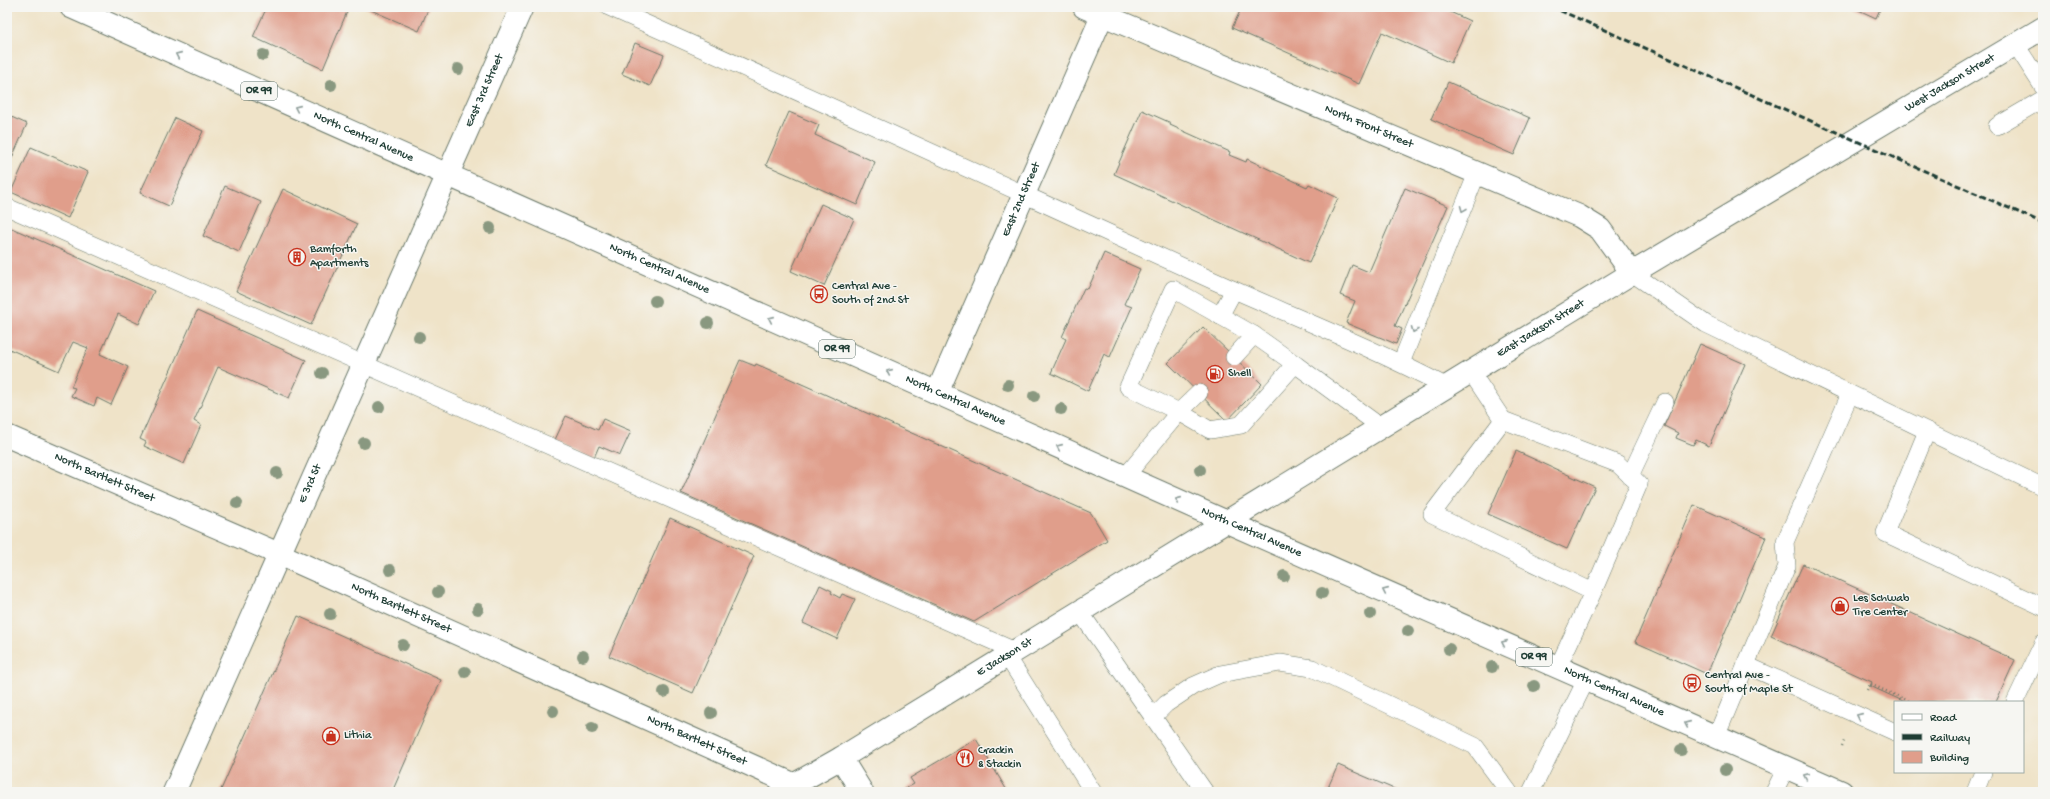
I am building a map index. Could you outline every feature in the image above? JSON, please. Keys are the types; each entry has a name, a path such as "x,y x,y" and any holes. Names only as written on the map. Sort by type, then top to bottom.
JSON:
{"street":[{"name":"North Central Avenue","path":"71,7 1125,477 1842,792"},
{"name":"East 3rd Street","path":"447,175 522,7"},
{"name":"East 2nd Street","path":"937,393 1025,193 1098,10"},
{"name":"North Front Street","path":"1098,10 1580,216 1600,229 1632,273"},
{"name":"West Jackson Street","path":"1857,140 2043,28"},
{"name":"East Jackson Street","path":"1227,522 1632,273 1857,140"},
{"name":"E 3rd St","path":"174,792 447,175"},
{"name":"North Bartlett Street","path":"7,436 280,554 787,788"},
{"name":"E Jackson St","path":"787,788 841,758 1227,522"},
{"path":"841,758 862,792"}],"lane":[{"path":"609,7 1025,193 1234,290 1401,363 1447,387"},
{"path":"2016,45 2043,87"},
{"path":"1997,126 2043,99"},
{"path":"1401,363 1477,173"},
{"path":"7,207 364,364 1011,654 1094,792"},
{"path":"1632,273 1706,324 2043,486"},
{"path":"1295,364 1241,425 1210,430 1179,412 1128,387 1173,289 1254,336 1295,364 1382,427"},
{"path":"1220,316 1234,290"},
{"path":"1234,357 1254,336"},
{"path":"1471,372 1503,420 1618,464 1639,484 1593,592 1558,667"},
{"path":"1125,477 1179,412 1199,393"},
{"path":"1716,737 1787,566 1785,542 1850,394"},
{"path":"1630,476 1665,402"},
{"path":"1503,420 1432,514 1593,592"},
{"path":"1927,431 1885,533 2043,607"},
{"path":"1080,612 1205,792"},
{"path":"2015,701 2043,643"},
{"path":"1154,717 1166,704 1192,686 1220,674 1280,663 1312,668 1475,746 1508,792"},
{"path":"1746,665 1894,732"},
{"path":"1531,792 1586,680"},
{"path":"1774,792 1786,768"},
{"path":"1975,792 1983,773"}],"path":[{"path":"1870,684 1909,701"}],"building":[{"path":"267,7 349,7 323,69 253,37"},
{"path":"364,7 429,7 419,31"},
{"path":"1242,7 1439,7 1470,21 1451,63 1382,32 1359,84 1232,28"},
{"path":"1852,7 1881,7 1876,18"},
{"path":"635,43 664,55 650,86 622,74"},
{"path":"1448,82 1530,118 1514,155 1431,119"},
{"path":"1142,110 1171,123 1170,125 1230,152 1229,155 1246,162 1247,159 1307,187 1309,184 1338,198 1309,263 1114,174"},
{"path":"789,112 819,125 815,135 875,162 857,205 766,165"},
{"path":"7,115 27,124 7,169"},
{"path":"175,118 203,131 169,206 140,193"},
{"path":"31,147 88,172 68,218 11,192"},
{"path":"225,186 261,202 239,252 203,236"},
{"path":"1405,188 1448,206 1395,326 1402,329 1396,344 1346,323 1355,301 1340,295 1352,265 1369,272"},
{"name":"Bamforth Apartments","path":"283,189 357,224 311,325 236,291"},
{"path":"821,204 854,219 824,286 791,271"},
{"path":"7,226 154,291 139,324 118,314 100,354 128,367 111,405 97,398 94,406 71,396 75,388 71,387 88,348 73,342 59,371 7,348"},
{"path":"1104,253 1140,269 1124,304 1132,307 1110,357 1104,354 1088,391 1051,373 1066,339 1062,337 1084,288 1088,289"},
{"path":"197,311 306,360 289,398 218,367 194,421 201,425 184,464 144,446 146,442 140,439"},
{"name":"Shell","path":"1203,327 1262,384 1227,421 1168,363"},
{"path":"1700,344 1745,364 1709,446 1696,440 1693,445 1676,438 1678,433 1664,426"},
{"path":"740,360 755,366 756,364 786,377 1091,513 1107,540 974,622 681,493"},
{"path":"566,416 598,430 603,419 631,431 620,455 599,446 593,460 554,442"},
{"path":"1516,451 1595,487 1567,549 1488,514"},
{"path":"1694,505 1766,537 1707,674 1635,642"},
{"path":"670,518 754,556 693,693 609,656"},
{"name":"Les Schwab Tire Center","path":"1803,564 2015,660 1996,701 1903,701 1870,686 1872,682 1771,636"},
{"path":"820,585 832,591 831,593 840,598 842,594 855,599 837,639 803,623"},
{"name":"Lithia","path":"298,616 441,680 392,792 220,792"},
{"name":"Crackin & Stackin","path":"976,739 1008,792 907,792 905,789 914,784 910,778"},
{"path":"1338,765 1401,792 1326,792"}],"railway":[{"path":"1552,7 2043,223"}],"place":[{"name":"Bamforth Apartments","path":"297,257"},
{"name":"Central Ave - South of 2nd St","path":"819,294"},
{"name":"Shell","path":"1215,374"},
{"name":"Les Schwab Tire Center","path":"1840,606"},
{"name":"Central Ave - South of Maple St","path":"1692,683"},
{"name":"Lithia","path":"331,736"},
{"name":"Crackin & Stackin","path":"965,758"}]}
